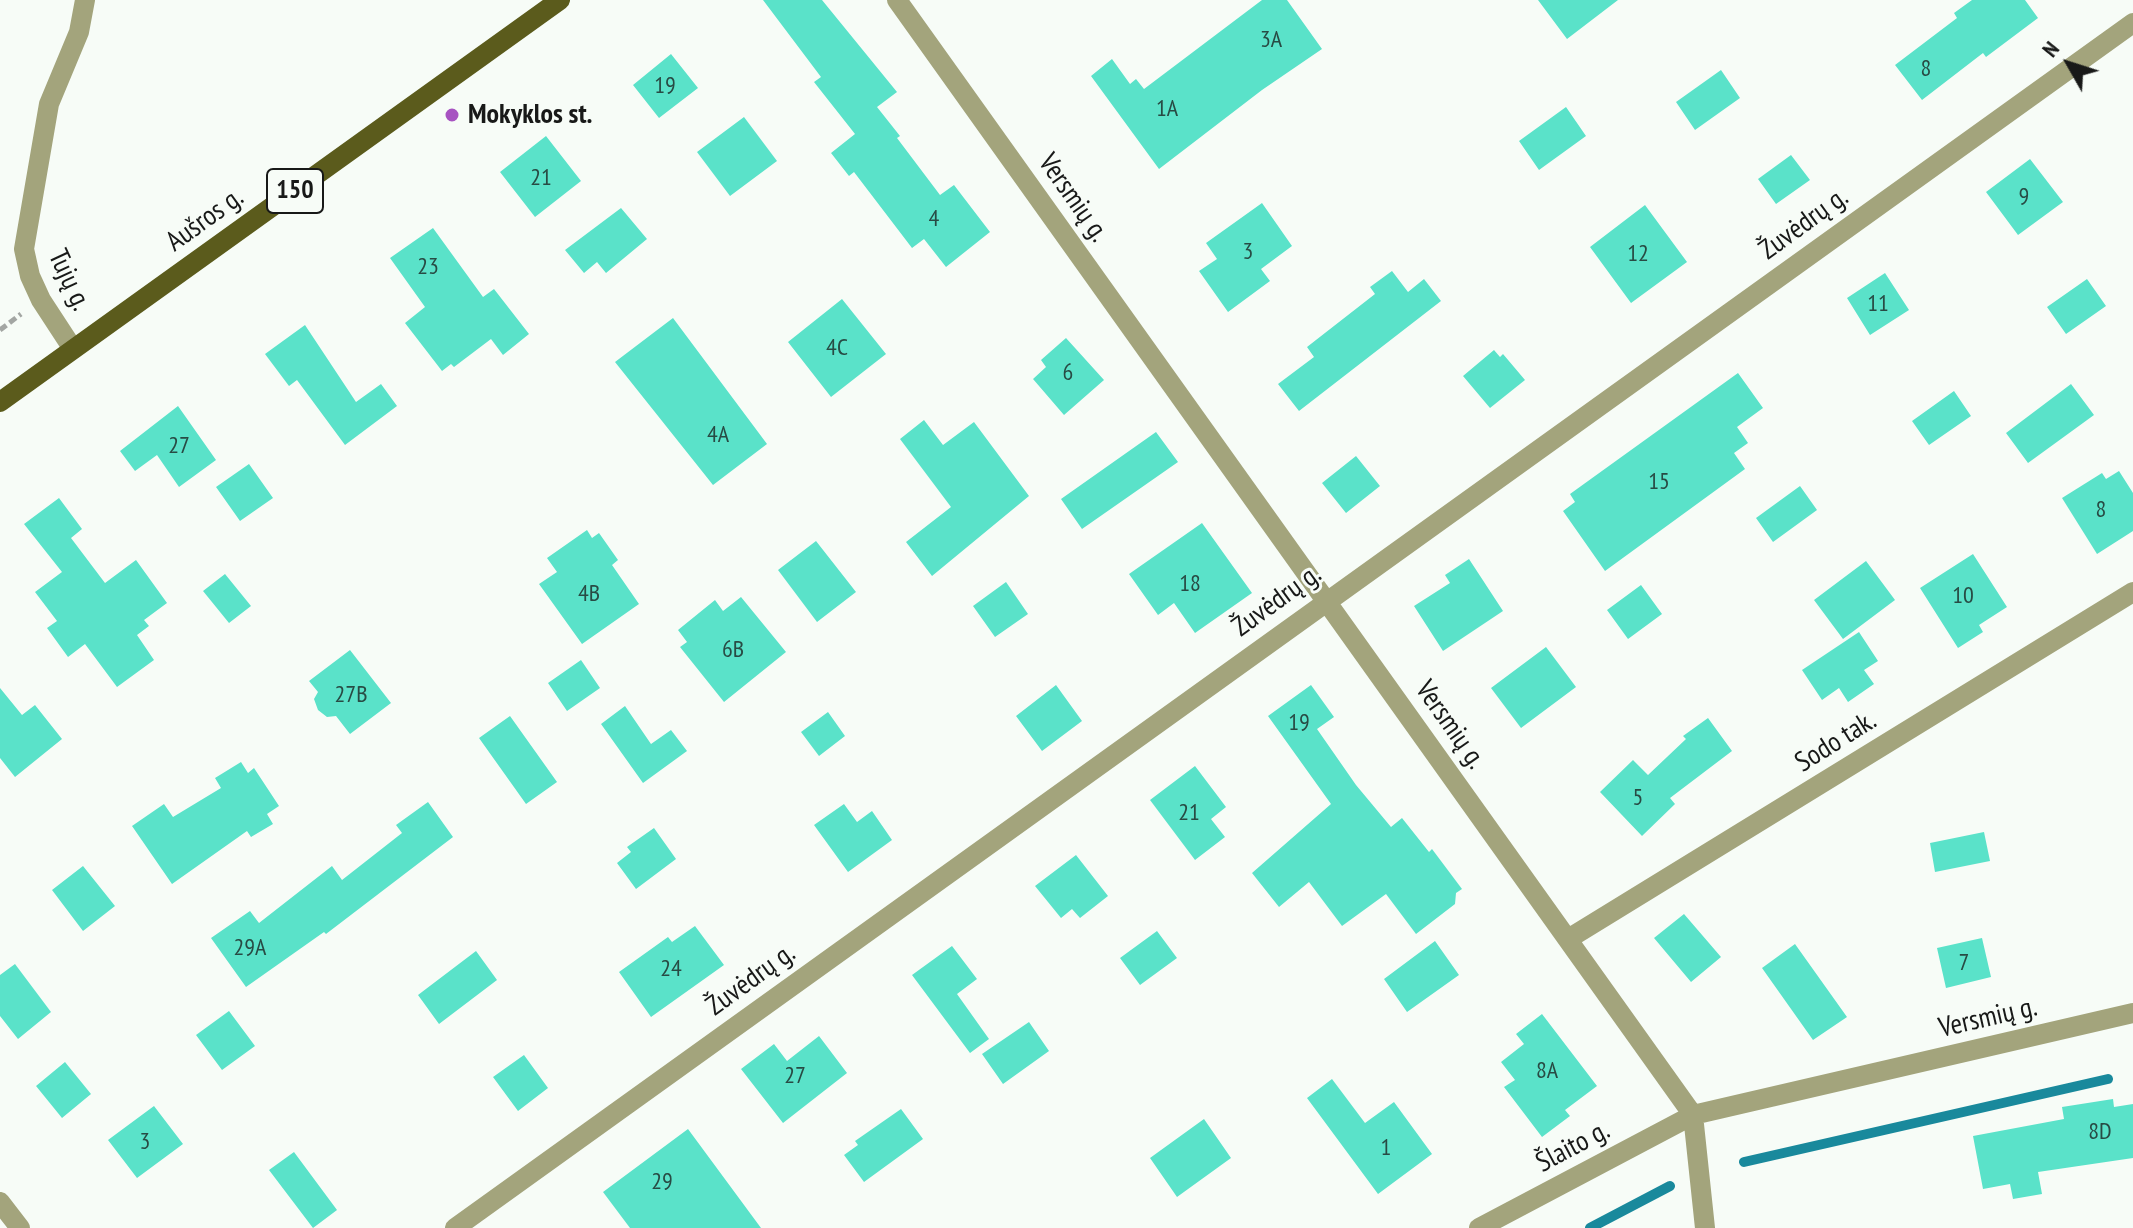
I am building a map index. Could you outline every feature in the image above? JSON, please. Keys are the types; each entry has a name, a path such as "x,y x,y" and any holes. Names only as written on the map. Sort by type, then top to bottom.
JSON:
{"main road":[{"name":"Aušros g.","path":"0,402 560,0"}],"street":[{"name":"Tujų g.","path":"73,349 41,300 30,276 24,249 49,104 79,32 85,0"},
{"name":"Versmių g.","path":"897,0 1693,1115 2133,1013"},
{"name":"Žuvėdrų g.","path":"455,1228 2133,23"},
{"name":"Sodo tak.","path":"1568,939 2133,592"},
{"name":"Šlaito g.","path":"1479,1228 1693,1115"},
{"path":"1693,1115 1705,1228"},
{"path":"0,1202 20,1228"}],"building":[{"path":"763,0 822,0 897,92 877,107 900,136 897,138 940,195 954,185 990,232 946,267 924,239 912,248 854,172 849,176 831,153 855,134 814,82 821,77"},
{"path":"1262,0 1287,0 1322,49 1262,90 1159,169 1091,76 1112,59 1130,84 1136,79 1144,89"},
{"path":"1538,0 1618,0 1567,39"},
{"path":"1972,0 2025,0 2038,18 1986,57 1983,53 1922,100 1895,65 1957,18 1954,13"},
{"path":"671,54 698,88 659,118 633,85"},
{"path":"1721,70 1740,98 1695,130 1676,102"},
{"path":"1566,107 1586,136 1539,170 1519,141"},
{"path":"744,117 777,161 730,196 697,152"},
{"path":"546,136 581,181 535,217 500,172"},
{"path":"1791,155 1810,180 1776,204 1758,179"},
{"path":"2030,159 2063,202 2018,235 1986,192"},
{"path":"1262,203 1292,246 1261,269 1270,281 1228,312 1199,271 1217,259 1206,243"},
{"path":"1645,205 1687,262 1631,303 1590,247"},
{"path":"621,208 647,239 606,273 597,262 584,273 565,250"},
{"path":"433,228 483,297 494,289 529,334 503,355 491,339 454,367 451,364 442,371 405,323 425,307 390,258"},
{"path":"1392,271 1408,292 1424,279 1441,301 1299,411 1278,384 1314,357 1307,347 1375,294 1370,287"},
{"path":"1885,273 1909,310 1870,335 1847,298"},
{"path":"2087,279 2106,306 2066,334 2047,307"},
{"path":"842,299 886,354 831,397 788,342"},
{"path":"673,318 767,444 713,485 615,362"},
{"path":"305,325 356,402 381,384 397,406 345,445 297,380 289,386 265,354"},
{"path":"1066,338 1104,380 1064,415 1033,379 1046,367 1041,360"},
{"path":"1494,350 1500,357 1503,354 1525,380 1490,408 1463,376"},
{"path":"1738,373 1763,408 1737,427 1748,443 1734,453 1745,469 1605,571 1563,511 1575,502 1570,494"},
{"path":"2071,384 2094,415 2028,463 2006,433"},
{"path":"1954,391 1971,416 1929,445 1912,421"},
{"path":"178,406 216,460 179,487 157,455 135,471 120,451"},
{"path":"924,420 943,445 974,422 1029,496 932,576 906,542 951,507 900,439"},
{"path":"1156,432 1178,462 1082,529 1061,499"},
{"path":"1356,456 1380,486 1346,513 1322,483"},
{"path":"249,464 273,498 240,521 216,487"},
{"path":"2119,471 2133,493 2133,531 2097,554 2062,498 2102,473 2106,479"},
{"path":"1800,486 1817,510 1773,542 1756,518"},
{"path":"59,498 82,529 71,538 105,583 136,560 167,603 144,620 149,626 137,635 154,660 117,687 85,644 68,657 47,628 57,621 35,592 62,572 24,524"},
{"path":"1202,523 1252,593 1195,633 1174,603 1158,615 1129,574"},
{"path":"587,530 592,538 599,533 618,560 612,565 639,604 582,644 539,584 557,572 547,558"},
{"path":"816,541 856,592 817,622 778,570"},
{"path":"1973,554 2007,607 1979,625 1983,632 1958,648 1920,588"},
{"path":"1469,559 1503,611 1443,651 1414,606 1450,583 1445,575"},
{"path":"1866,561 1895,600 1843,639 1814,600"},
{"path":"225,574 251,606 229,623 203,591"},
{"path":"1006,582 1028,614 995,637 973,606"},
{"path":"1641,585 1662,614 1628,639 1607,610"},
{"path":"741,597 786,652 724,702 680,647 687,642 678,630 715,600 723,611"},
{"path":"1859,632 1878,661 1864,670 1874,684 1848,702 1839,688 1822,700 1802,670"},
{"path":"1546,647 1576,687 1521,728 1491,688"},
{"path":"350,650 391,703 350,734 336,716 327,717 318,710 314,699 318,692 309,681"},
{"path":"581,660 600,688 567,711 548,683"},
{"path":"1056,685 1082,721 1042,751 1016,716"},
{"path":"1311,685 1334,717 1317,729 1356,785 1391,827 1402,818 1429,852 1432,849 1462,889 1456,893 1455,904 1416,934 1386,894 1342,926 1309,882 1279,907 1252,873 1331,804 1268,716"},
{"path":"0,688 22,715 35,705 62,739 15,777 0,758"},
{"path":"625,706 651,744 671,730 687,751 643,783 601,724"},
{"path":"828,712 845,736 819,756 801,732"},
{"path":"510,716 557,782 526,804 479,738"},
{"path":"1708,718 1732,751 1670,798 1675,804 1642,836 1600,792 1633,760 1648,775 1686,739 1683,736"},
{"path":"241,762 248,773 254,768 279,806 267,814 273,824 251,837 247,831 172,884 132,826 164,804 173,817 221,788 215,778"},
{"path":"1195,766 1226,807 1211,819 1225,837 1195,860 1150,800"},
{"path":"428,802 453,837 326,934 324,932 246,987 211,938 250,911 259,923 332,866 342,880 402,833 396,825"},
{"path":"844,804 857,822 872,811 892,840 848,872 814,825"},
{"path":"654,828 676,859 636,889 617,863 631,852 627,847"},
{"path":"1984,832 1990,861 1935,872 1930,843"},
{"path":"1076,855 1108,896 1080,918 1072,909 1061,918 1035,886"},
{"path":"83,866 115,906 83,931 52,890"},
{"path":"1684,914 1721,957 1691,982 1654,938"},
{"path":"695,926 724,965 651,1017 619,972 668,937 672,942"},
{"path":"1157,931 1177,958 1140,985 1120,958"},
{"path":"1982,938 1991,977 1946,988 1937,948"},
{"path":"1435,941 1459,975 1407,1012 1384,979"},
{"path":"1795,944 1847,1017 1813,1040 1762,968"},
{"path":"952,946 977,979 957,994 989,1039 970,1053 912,975"},
{"path":"476,951 497,980 439,1024 418,995"},
{"path":"15,964 51,1012 18,1039 0,1016 0,975"},
{"path":"229,1011 255,1046 222,1070 196,1035"},
{"path":"1542,1014 1597,1086 1565,1110 1570,1116 1542,1137 1504,1087 1515,1080 1501,1062 1524,1044 1516,1034"},
{"path":"1029,1022 1049,1051 1003,1084 982,1054"},
{"path":"819,1036 847,1073 783,1123 741,1069 774,1044 787,1061"},
{"path":"524,1055 548,1088 518,1111 493,1077"},
{"path":"65,1062 91,1094 62,1118 36,1086"},
{"path":"1332,1079 1365,1123 1394,1102 1432,1154 1378,1194 1307,1098"},
{"path":"2113,1099 2114,1107 2133,1104 2133,1158 2038,1172 2042,1194 2013,1199 2010,1184 1983,1189 1973,1136 2064,1119 2062,1107"},
{"path":"154,1106 183,1144 137,1178 108,1140"},
{"path":"901,1109 923,1139 864,1182 844,1155 858,1145 855,1141"},
{"path":"1204,1119 1231,1158 1177,1197 1150,1158"},
{"path":"688,1129 761,1228 630,1228 603,1192"},
{"path":"294,1152 337,1210 313,1228 269,1170"}],"waterway":[{"path":"1744,1162 2108,1079"},
{"path":"1590,1228 1670,1186"}],"place":[{"name":"Mokyklos st.","path":"452,115"}]}
